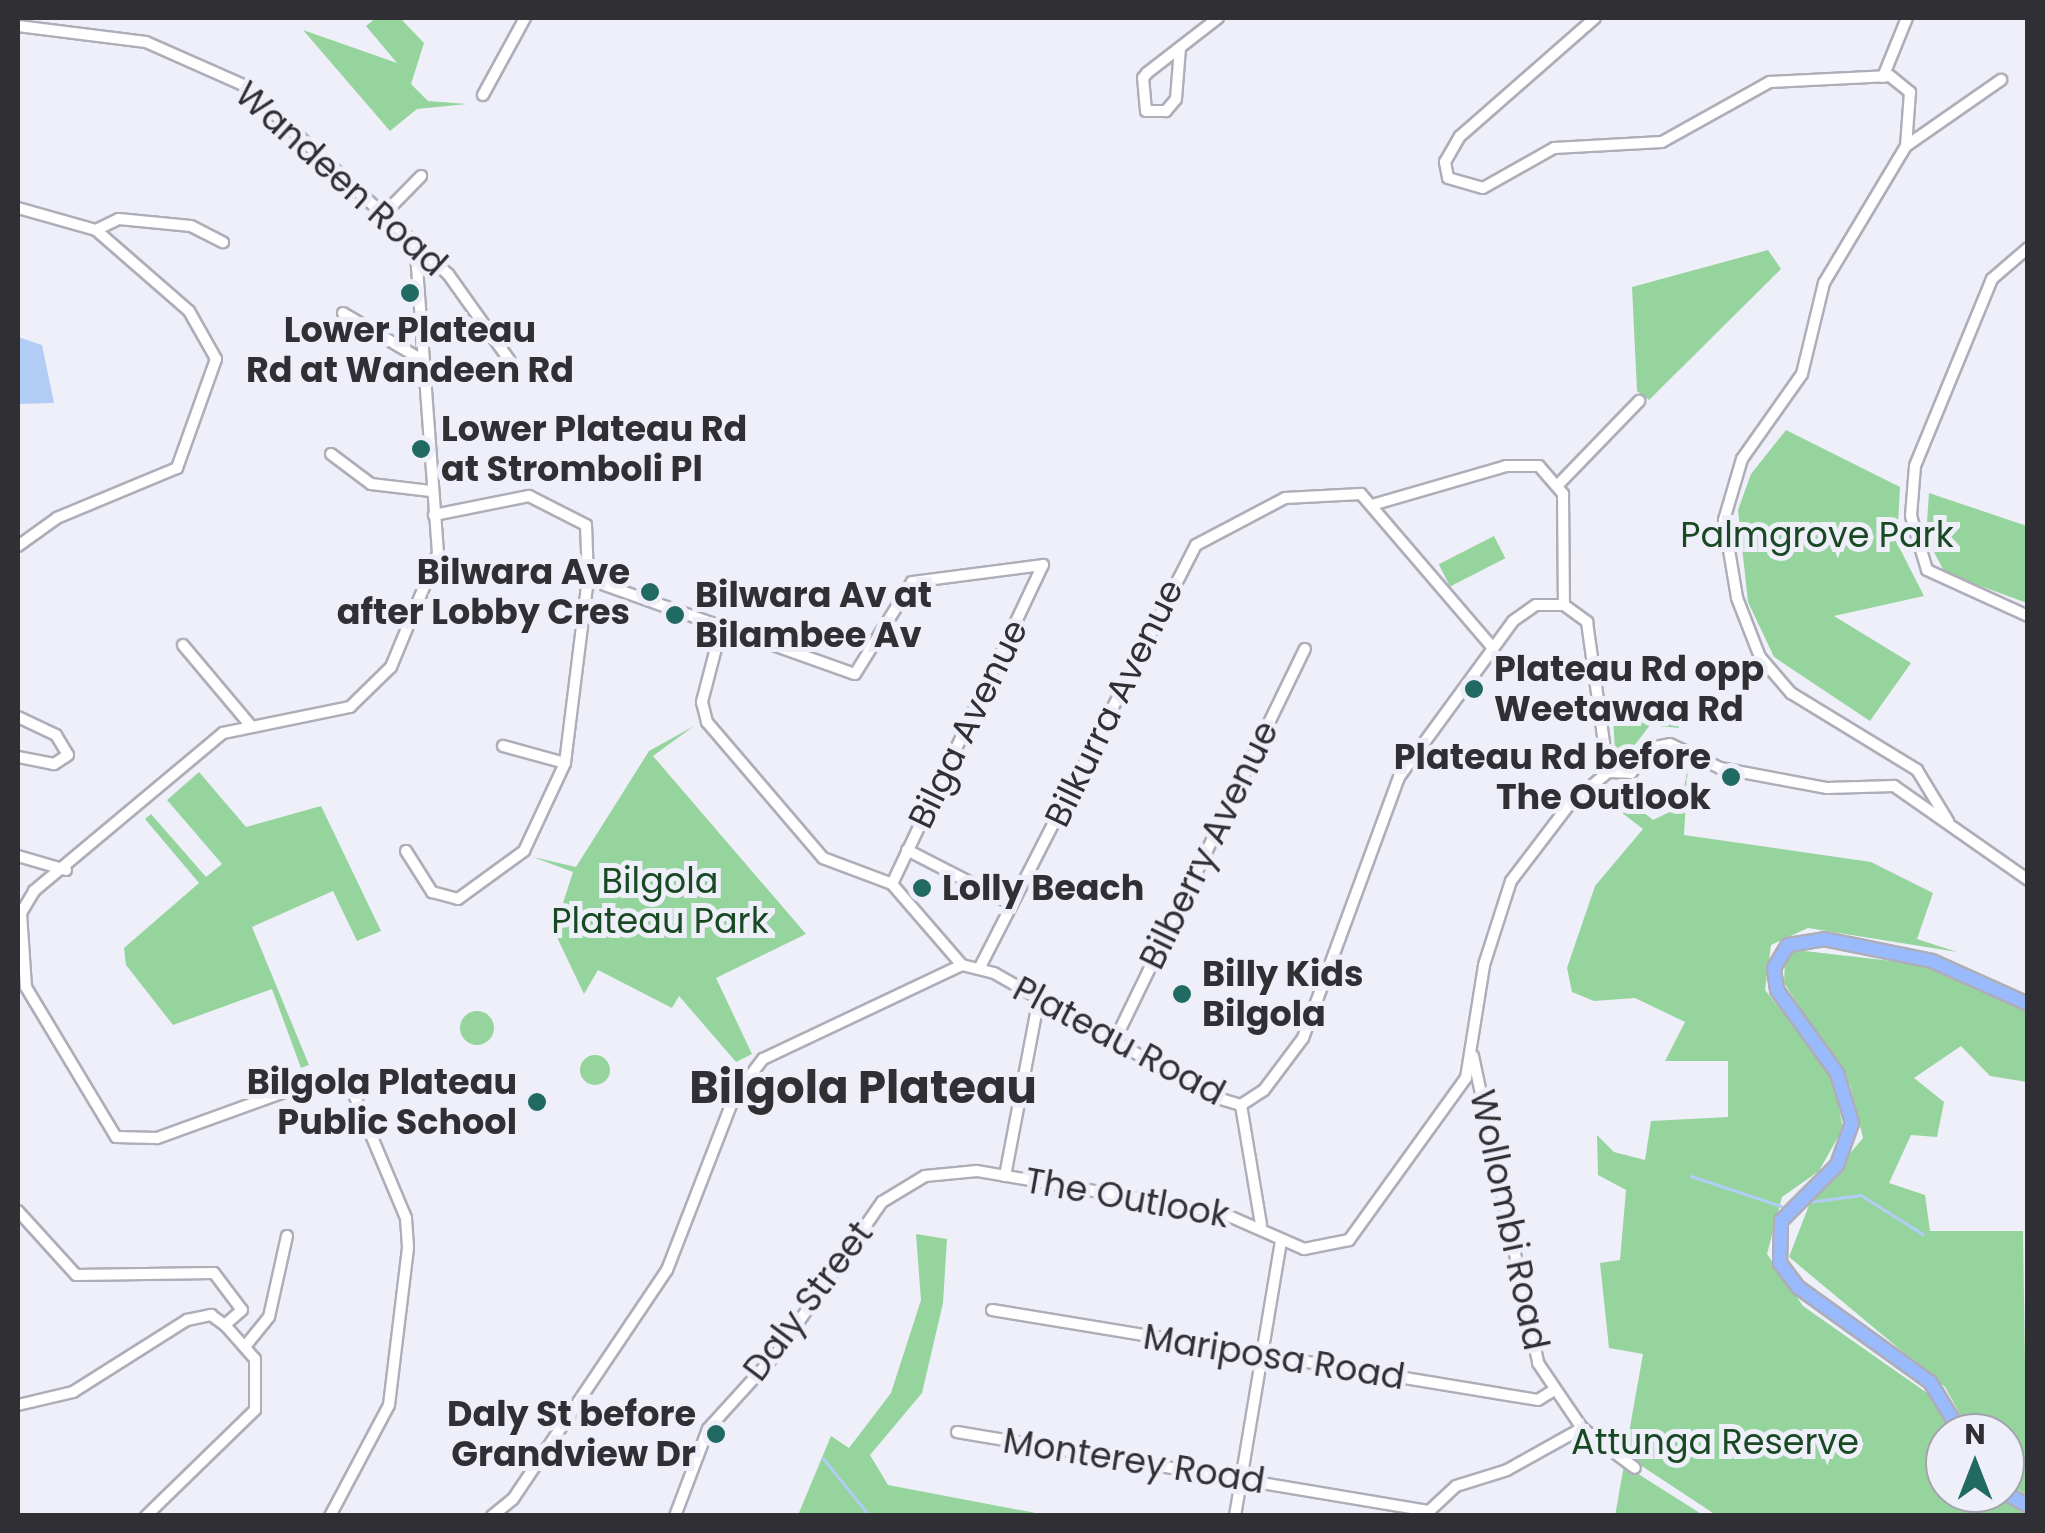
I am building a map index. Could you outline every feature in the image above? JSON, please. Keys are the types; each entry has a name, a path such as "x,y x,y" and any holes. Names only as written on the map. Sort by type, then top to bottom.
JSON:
{"main road":[{"path":"1949,1413 1930,1382 1798,1287 1780,1263 1781,1221 1837,1165 1852,1123 1843,1086 1777,990 1774,968 1788,945 1824,939 1932,961 2028,1004"}],"street":[{"path":"483,95 525,18"},
{"path":"1180,48 1176,99 1166,111 1146,111 1140,83 1180,48 1218,18"},
{"path":"1595,18 1460,136 1444,162 1448,178 1482,188 1554,148 1662,142 1757,84 1883,77 1910,92 1906,146"},
{"path":"1883,77 1907,18"},
{"name":"Wandeen Road","path":"18,26 146,42 205,64 243,85 467,295 510,362"},
{"path":"1948,822 1916,770 1792,693 1760,657 1736,598 1724,520 1755,435 1802,374 1824,283 1906,146 2001,80"},
{"path":"382,216 421,176"},
{"path":"18,208 96,230 208,336 211,383 177,468 56,518 18,546"},
{"path":"96,230 119,220 173,224 223,242"},
{"path":"2028,248 1992,280 1915,466 1911,516 1926,570 2028,616"},
{"path":"330,1516 389,1405 408,1248 364,1114 344,1082 323,1078 157,1138 116,1137 26,987 21,913 34,890 66,870 223,734 350,707 372,693 434,570 434,515 416,250"},
{"path":"343,313 422,360"},
{"path":"1608,772 1593,636 1564,605 1558,485 1639,401"},
{"path":"331,454 370,484 431,491"},
{"path":"1493,648 1372,504 1522,464 1558,485"},
{"name":"Bilkurra Avenue","path":"980,966 1194,547 1285,498 1356,492 1372,504"},
{"path":"406,851 432,892 458,900 479,890 524,850 565,763 588,579 586,525 529,496 434,515"},
{"name":"Bilga Avenue","path":"722,625 855,674 912,582 1044,565 892,884"},
{"path":"499,1514 667,1270 744,1076 962,965 892,884 824,858 707,722 702,702 722,625 588,579"},
{"name":"Plateau Road","path":"962,965 980,966 1114,1042 1241,1105 1264,1090 1303,1038 1399,777 1521,613 1564,605"},
{"path":"183,645 251,726"},
{"name":"Bilberry Avenue","path":"1114,1042 1305,649"},
{"path":"18,717 56,735 68,754 54,764 18,757"},
{"path":"1235,1516 1281,1242 1326,1249 1349,1240 1466,1078 1484,965 1512,880 1570,804 1608,772 1631,773 1650,748 1670,744 1720,768 1827,788 1894,786 2028,880"},
{"path":"503,746 565,763"},
{"path":"907,850 1010,902"},
{"path":"18,856 66,870"},
{"name":"The Outlook","path":"1039,998 1006,1176 1261,1225 1281,1242"},
{"name":"Wollombi Road","path":"1472,1055 1538,1363 1582,1428 1634,1468"},
{"path":"1241,1105 1261,1225"},
{"name":"Daly Street","path":"675,1516 708,1430 777,1353 882,1202 925,1176 1006,1176"},
{"path":"18,1211 76,1275 214,1273 242,1310 225,1325"},
{"path":"246,1344 269,1317 287,1236"},
{"name":"Mariposa Road","path":"992,1310 1538,1400 1554,1390"},
{"path":"18,1404 73,1392 187,1320 211,1315 225,1325 246,1344 257,1368 247,1426 146,1516"},
{"path":"1426,1513 1456,1486 1507,1470 1582,1428"},
{"name":"Monterey Road","path":"957,1432 1242,1478 1426,1513"}],"green space":[{"path":"376,18 400,18 424,43 411,84 428,101 467,104 417,109 390,131 303,30 397,63 366,26"},
{"path":"1768,250 1781,269 1649,400 1637,391 1632,287"},
{"name":"Palmgrove Park","path":"1786,430 1900,487 1897,543 1924,596 1834,616 1911,663 1870,721 1774,657 1748,602 1738,510 1751,474"},
{"name":"Palmgrove Park","path":"1929,493 2027,526 2027,603 1945,573 1926,537"},
{"path":"1494,536 1505,558 1450,586 1439,564"},
{"path":"1669,703 1679,728 1650,725 1628,754 1615,751 1613,716"},
{"name":"Bilgola Plateau Park","path":"694,726 653,756 806,934 716,978 752,1054 736,1062 679,996 672,1008 598,970 584,994 554,931 573,872 533,857 576,867 649,751"},
{"path":"1688,767 1684,835 1871,862 1933,893 1917,939 1957,952 1808,928 1771,945 1765,990 1832,1075 1843,1128 1819,1171 1782,1197 1767,1254 1803,1306 1937,1400 1944,1413 1925,1413 1925,1513 2027,1515 1716,1515 1625,1455 1643,1354 1609,1348 1600,1263 1620,1260 1626,1190 1598,1175 1597,1135 1614,1152 1645,1160 1651,1121 1728,1117 1728,1061 1665,1061 1685,1022 1635,998 1594,1001 1572,992 1567,968 1595,886 1643,829 1600,796 1617,791 1653,820 1680,807"},
{"path":"199,772 246,827 321,806 381,931 357,941 333,891 252,927 309,1065 301,1068 272,989 173,1025 126,965 124,948 199,883 145,819 151,814 206,877 222,864 167,800"},
{"path":"1796,950 1918,964 2027,1012 2027,1082 1990,1076 1961,1046 1914,1078 1944,1102 1937,1137 1911,1135 1889,1183 1925,1195 1930,1231 2023,1231 2027,1495 2025,1413 1959,1413 1945,1387 1789,1257 1811,1200 1863,1138 1850,1085 1784,983 1785,959"},
{"path":"477,1011 489,1016 494,1028 489,1040 477,1045 465,1040 460,1028 465,1016"},
{"path":"595,1055 606,1059 610,1070 606,1081 595,1085 584,1081 580,1070 584,1059"},
{"path":"916,1234 947,1239 943,1303 922,1393 870,1455 888,1485 1046,1515 798,1515 831,1436 849,1448 891,1393 921,1300"},
{"name":"Attunga Reserve","path":"1624,1465 1703,1515 1615,1516"}],"water":[{"path":"18,337 42,345 54,403 18,404"}],"waterway":[{"path":"1691,1176 1781,1206"},
{"path":"1809,1202 1861,1195 1923,1234"},
{"path":"823,1458 870,1516"}],"place":[{"name":"Lower Plateau Rd at Wandeen Rd","path":"410,293"},
{"name":"Lower Plateau Rd at Stromboli Pl","path":"421,449"},
{"name":"Bilwara Ave after Lobby Cres","path":"650,592"},
{"name":"Bilwara Av at Bilambee Av","path":"675,615"},
{"name":"Plateau Rd opp Weetawaa Rd","path":"1474,689"},
{"name":"Plateau Rd before The Outlook","path":"1731,777"},
{"name":"Lolly Beach","path":"922,888"},
{"name":"Billy Kids Bilgola","path":"1182,994"},
{"name":"Bilgola Plateau Public School","path":"537,1102"},
{"name":"Daly St before Grandview Dr","path":"716,1434"}],"district":[{"name":"Bilgola Plateau","path":"863,1088"}]}
